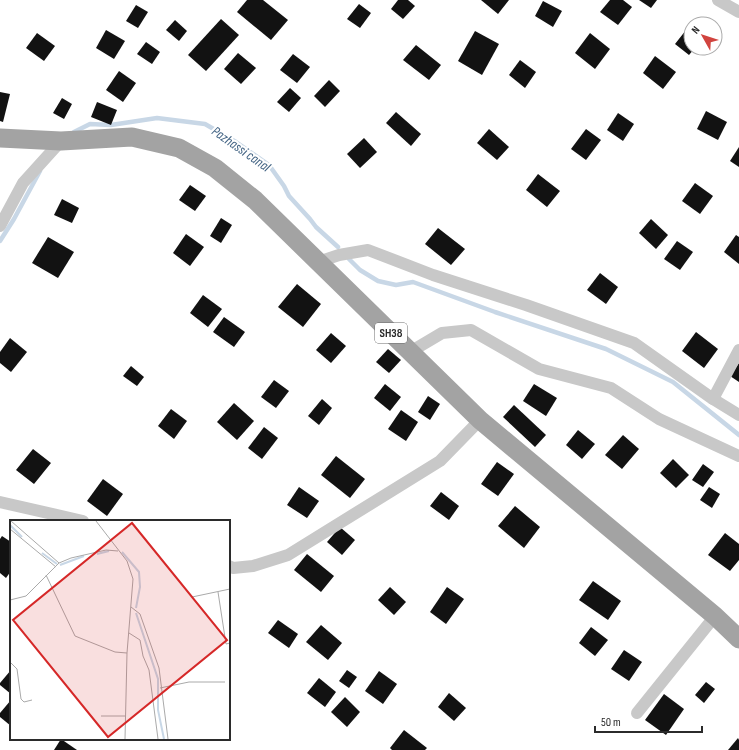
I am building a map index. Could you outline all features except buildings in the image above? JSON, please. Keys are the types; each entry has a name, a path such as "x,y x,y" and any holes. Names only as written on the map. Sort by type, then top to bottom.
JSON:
{"main road":[{"name":"SH38","path":"0,138 61,141 132,137 179,148 215,168 254,200 480,420 715,616 739,639"}],"street":[{"path":"718,0 739,12"},
{"path":"0,226 23,183 61,141"},
{"path":"318,262 339,255 368,250 433,276 526,305 634,343 713,399 739,415"},
{"path":"410,352 442,333 471,330 539,369 611,388 659,419 739,456"},
{"path":"713,399 739,350"},
{"path":"230,566 233,568 253,566 288,555 440,461 480,420"},
{"path":"0,502 79,520"},
{"path":"637,713 715,616"}],"waterway":[{"name":"Pazhassi canal","path":"74,132 90,124 111,125 157,118 205,124 236,142 269,165 284,186 289,196 316,227 338,247"},
{"name":"Pazhassi canal","path":"0,241 14,219 40,171"},
{"path":"349,259 360,270 378,281 396,285 413,282 495,312 606,349 673,382 739,435"}]}
